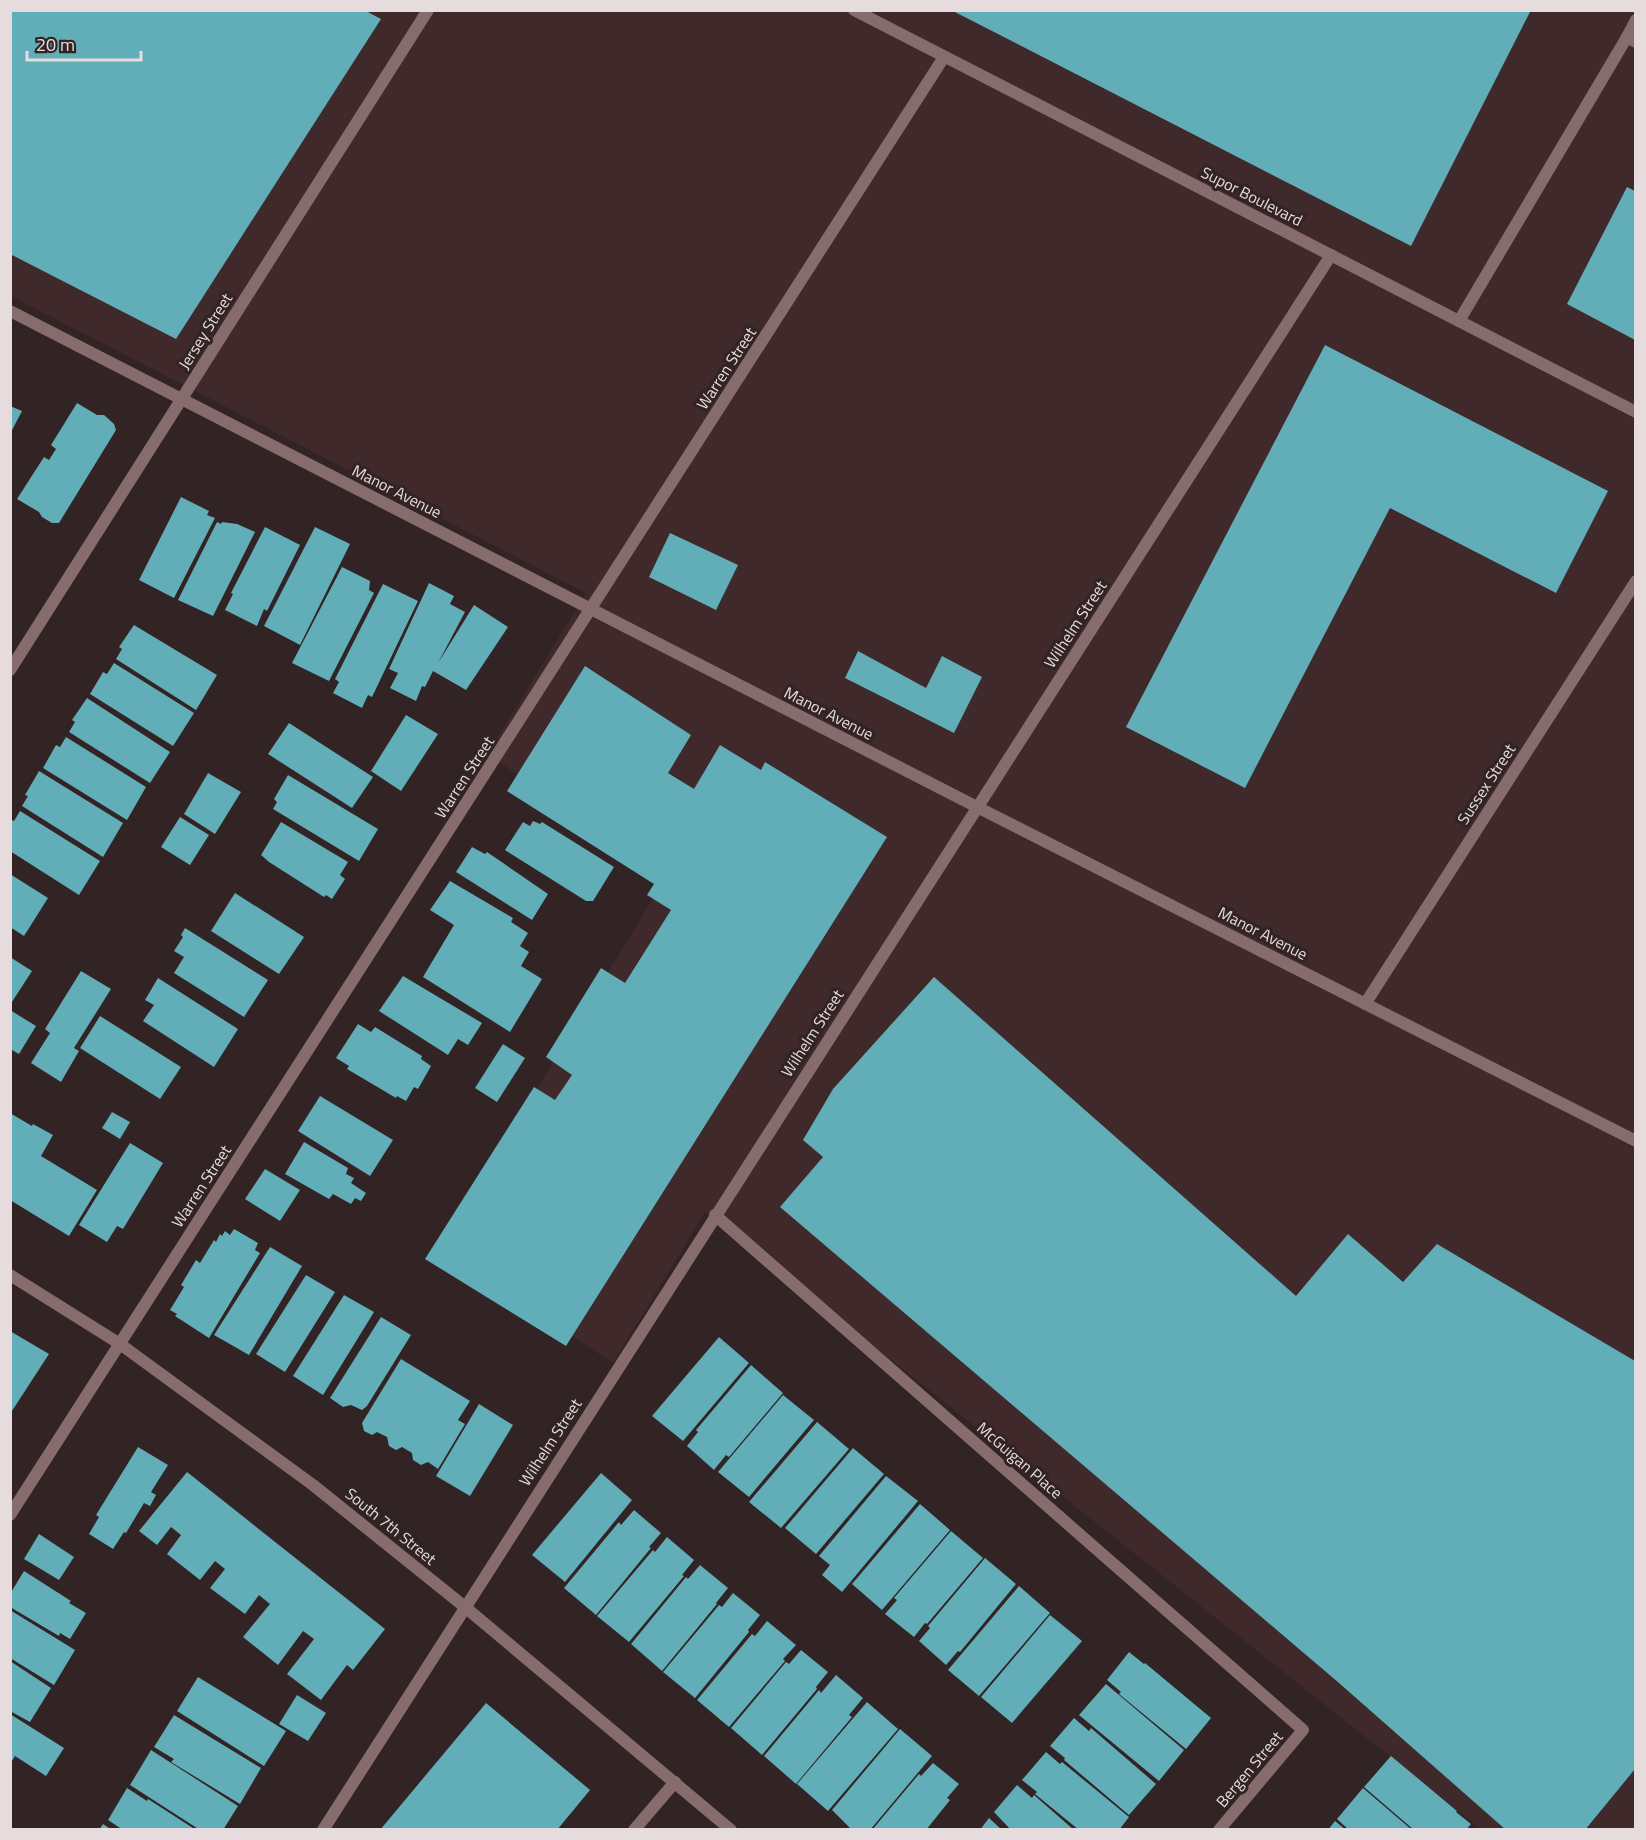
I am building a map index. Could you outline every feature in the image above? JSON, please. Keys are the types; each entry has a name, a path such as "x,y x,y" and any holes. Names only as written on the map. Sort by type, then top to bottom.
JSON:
{"street":[{"name":"Jersey Street","path":"10,670 428,10"},
{"name":"Supor Boulevard","path":"854,10 1635,412"},
{"path":"1459,321 1631,39 1635,20"},
{"name":"Warren Street","path":"10,1515 944,57"},
{"name":"Wilhelm Street","path":"323,1830 1331,255"},
{"name":"Manor Avenue","path":"10,311 590,610 1635,1141"},
{"name":"Sussex Street","path":"1365,1004 1635,581"},
{"name":"McGuigan Place","path":"715,1215 1303,1730"},
{"name":"South 7th Street","path":"10,1275 120,1344 313,1485 465,1607 731,1830"},
{"name":"Bergen Street","path":"1220,1830 1303,1730"},
{"path":"634,1830 675,1782"}],"shaded area":[{"path":"10,11 1635,11 1635,1829 1481,1829 705,1212 613,1363 438,1249 670,871 487,755 586,593 11,296"}],"building":[{"path":"10,10 364,10 381,19 176,339 10,254"},
{"path":"951,10 1531,10 1411,246"},
{"path":"1627,187 1635,191 1635,340 1567,304"},
{"path":"1325,345 1608,491 1556,593 1390,508 1245,788 1126,727"},
{"path":"77,403 97,415 104,415 114,424 116,430 59,523 52,523 17,499 44,457 49,460 56,449 51,445"},
{"path":"10,406 22,411 10,434"},
{"path":"181,497 209,511 207,515 215,518 174,598 139,580"},
{"path":"217,522 237,524 255,532 213,616 178,600"},
{"path":"265,527 300,545 257,626 225,610 233,594 231,593"},
{"path":"315,527 350,544 300,645 264,626"},
{"path":"670,533 738,565 716,610 649,577"},
{"path":"342,567 370,581 369,590 374,593 329,681 292,663"},
{"path":"429,583 454,596 450,604 465,612 438,663 474,605 508,627 466,690 433,671 425,687 422,686 416,701 390,688 398,673 389,669"},
{"path":"383,584 418,601 372,697 368,695 362,708 333,693 339,682 335,679"},
{"path":"134,625 217,675 196,710 116,659 122,649 119,647"},
{"path":"858,651 926,688 942,656 982,677 954,733 845,678"},
{"path":"114,663 194,713 173,746 90,694 103,672 107,674"},
{"path":"585,666 691,735 668,773 694,789 720,745 761,770 765,762 887,837 566,1346 425,1259 534,1087 555,1100 572,1075 546,1057 601,968 625,983 671,910 647,895 654,884 507,791"},
{"path":"87,698 170,752 150,783 69,732 75,722 72,720"},
{"path":"406,715 438,734 401,791 371,771"},
{"path":"289,723 373,777 352,808 268,754"},
{"path":"66,737 146,787 127,820 43,768 56,745 60,747"},
{"path":"39,771 123,823 103,857 22,806 28,796 25,795"},
{"path":"208,773 241,792 215,834 184,814"},
{"path":"288,775 378,829 359,861 273,809 277,802 274,799"},
{"path":"20,811 100,861 79,895 10,851 10,819 14,821"},
{"path":"180,817 209,835 190,865 161,847"},
{"path":"533,821 540,824 542,822 614,867 593,901 586,901 505,850 523,822 530,826"},
{"path":"281,822 348,862 340,875 345,879 332,899 326,895 324,897 261,855"},
{"path":"472,847 485,854 487,852 548,894 532,920 456,872"},
{"path":"10,874 48,898 24,936 10,927"},
{"path":"450,881 513,918 511,922 528,933 520,946 529,952 521,966 542,979 510,1032 423,977 454,925 430,910"},
{"path":"235,893 304,937 279,974 211,931"},
{"path":"185,928 268,980 244,1017 174,973 184,957 174,951 183,937 181,935"},
{"path":"10,957 32,971 10,1005"},
{"path":"81,971 111,989 74,1048 79,1051 61,1082 31,1063 50,1033 45,1029"},
{"path":"403,976 482,1023 468,1045 458,1039 448,1055 379,1011"},
{"path":"934,977 1296,1296 1348,1234 1403,1282 1437,1244 1635,1361 1635,1769 1585,1830 1506,1830 1339,1683 780,1207 823,1157 803,1140 833,1089"},
{"path":"158,978 238,1029 214,1067 143,1021 154,1005 145,1000"},
{"path":"10,1010 36,1026 19,1054 10,1049"},
{"path":"100,1016 181,1067 160,1099 80,1048"},
{"path":"358,1024 371,1032 375,1027 422,1056 421,1059 431,1066 418,1089 414,1087 406,1101 397,1096 396,1098 347,1069 349,1066 336,1058"},
{"path":"503,1044 525,1058 497,1102 475,1088"},
{"path":"320,1096 393,1140 370,1176 298,1131"},
{"path":"112,1112 130,1122 120,1139 102,1128"},
{"path":"10,1113 53,1135 41,1156 97,1190 69,1236 10,1200"},
{"path":"304,1142 348,1168 346,1174 354,1178 351,1183 366,1193 361,1201 355,1198 351,1204 333,1194 329,1199 285,1174"},
{"path":"130,1143 163,1163 123,1229 117,1226 107,1242 79,1225"},
{"path":"265,1169 300,1190 280,1221 245,1199"},
{"path":"234,1229 258,1243 255,1250 260,1253 209,1338 175,1316 177,1314 170,1310 184,1287 181,1285 196,1260 200,1263 220,1234 222,1236 225,1231 230,1235"},
{"path":"270,1247 302,1266 249,1355 214,1335"},
{"path":"306,1275 335,1292 285,1372 256,1354"},
{"path":"344,1295 374,1312 323,1395 293,1376"},
{"path":"381,1317 411,1335 367,1406 362,1410 351,1405 343,1407 330,1398"},
{"path":"10,1331 49,1354 10,1414"},
{"path":"719,1337 749,1363 683,1441 652,1416"},
{"path":"401,1359 470,1401 458,1420 465,1424 438,1469 428,1462 421,1465 413,1460 412,1453 402,1447 396,1450 389,1446 387,1437 377,1432 372,1435 364,1431 362,1423"},
{"path":"751,1365 783,1393 729,1457 726,1455 714,1470 687,1446 698,1432 696,1430"},
{"path":"783,1395 814,1420 749,1497 718,1472"},
{"path":"479,1404 513,1425 470,1496 436,1476"},
{"path":"817,1422 849,1449 781,1528 749,1502"},
{"path":"138,1447 168,1465 151,1492 156,1495 150,1506 144,1503 126,1533 124,1532 113,1549 89,1534 99,1517 96,1515"},
{"path":"853,1448 884,1474 816,1554 785,1528"},
{"path":"187,1472 385,1629 353,1670 347,1665 321,1700 287,1674 314,1639 303,1631 278,1665 243,1637 270,1604 259,1595 245,1614 210,1588 225,1569 215,1561 200,1580 167,1554 181,1535 171,1527 157,1545 139,1531"},
{"path":"601,1473 632,1500 565,1582 532,1555"},
{"path":"886,1476 918,1501 842,1592 822,1575 830,1565 819,1556"},
{"path":"920,1504 950,1530 882,1610 852,1584"},
{"path":"634,1510 661,1533 596,1615 564,1588 619,1522 621,1525"},
{"path":"951,1531 983,1558 914,1637 885,1614 897,1600 894,1598"},
{"path":"39,1534 74,1557 59,1580 24,1559"},
{"path":"667,1537 694,1560 682,1575 684,1576 629,1642 597,1616 653,1550 655,1552"},
{"path":"985,1558 1016,1584 960,1652 958,1651 946,1665 919,1641 930,1628 928,1626"},
{"path":"700,1565 728,1588 662,1671 631,1644 686,1577 688,1579"},
{"path":"24,1571 86,1613 70,1639 60,1633 59,1636 10,1607 10,1594"},
{"path":"1019,1586 1050,1613 979,1696 948,1670"},
{"path":"733,1593 760,1615 748,1630 749,1632 695,1698 663,1672 719,1605 722,1607"},
{"path":"10,1610 75,1650 54,1685 10,1658"},
{"path":"1050,1615 1082,1641 1012,1723 981,1697"},
{"path":"767,1621 796,1645 729,1727 697,1700 752,1634 755,1636"},
{"path":"801,1650 828,1672 816,1687 817,1689 762,1755 731,1728 786,1662 789,1664"},
{"path":"1129,1652 1211,1718 1186,1749 1119,1694 1121,1692 1107,1680"},
{"path":"10,1661 51,1688 30,1722 10,1711"},
{"path":"836,1675 863,1698 849,1715 852,1717 796,1784 764,1756 819,1690 821,1693"},
{"path":"198,1677 286,1731 264,1766 177,1711"},
{"path":"1106,1684 1184,1750 1159,1781 1079,1715"},
{"path":"297,1695 326,1713 308,1741 279,1724"},
{"path":"867,1702 898,1729 828,1811 797,1784"},
{"path":"486,1703 590,1790 557,1830 380,1830"},
{"path":"10,1714 64,1748 46,1776 15,1756 10,1764"},
{"path":"174,1715 261,1768 240,1804 171,1762 174,1759 154,1747"},
{"path":"1074,1718 1089,1731 1091,1728 1156,1784 1129,1815 1050,1746"},
{"path":"900,1729 932,1756 870,1830 852,1830 832,1810"},
{"path":"151,1750 238,1806 223,1830 200,1830 130,1785"},
{"path":"1046,1752 1060,1764 1062,1762 1129,1817 1119,1830 1079,1830 1035,1794 1037,1792 1022,1780"},
{"path":"1391,1756 1471,1824 1466,1830 1414,1830 1364,1787"},
{"path":"933,1763 959,1784 947,1798 950,1800 926,1830 872,1830 919,1774 921,1776"},
{"path":"1017,1785 1032,1798 1034,1795 1074,1830 1011,1830 994,1812"},
{"path":"127,1788 196,1830 123,1830 108,1820"},
{"path":"1363,1788 1412,1830 1349,1830 1337,1819"},
{"path":"989,1818 1002,1830 980,1830"},
{"path":"1335,1821 1346,1830 1328,1830"},
{"path":"103,1824 112,1830 99,1830"}]}
